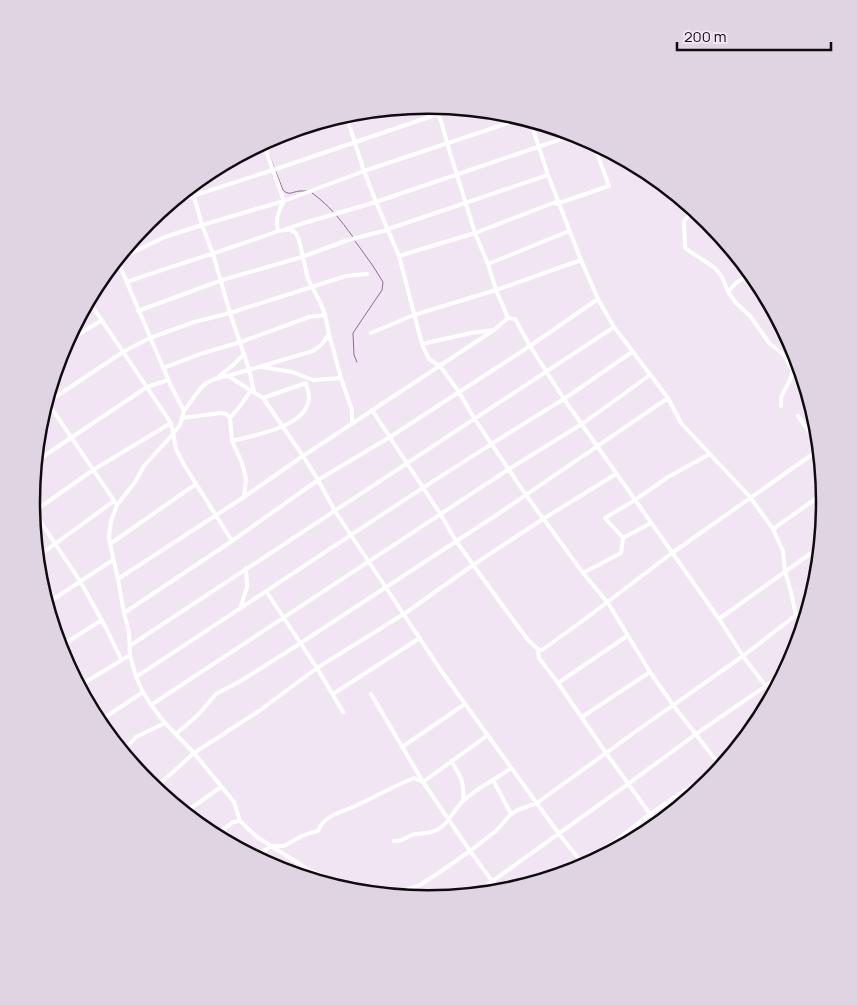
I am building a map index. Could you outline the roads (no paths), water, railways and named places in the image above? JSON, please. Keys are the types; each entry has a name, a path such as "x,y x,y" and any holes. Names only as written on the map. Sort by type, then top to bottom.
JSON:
{"street":[{"path":"189,197 437,114"},
{"path":"438,114 475,233 508,318"},
{"path":"349,122 364,171 399,256 422,344 429,359 440,366 459,392 474,418 526,495 583,573 608,603 650,672 673,705 718,762"},
{"path":"130,254 165,237 202,224 284,201 364,171 510,122"},
{"path":"533,128 569,231 598,299 614,327 668,398 681,423 750,497 773,529 783,551 785,571 799,619"},
{"path":"285,230 376,202 563,139"},
{"path":"266,150 284,201 277,217 278,231"},
{"path":"554,205 608,188 609,186 597,153"},
{"path":"138,311 222,280 302,257 348,240 388,229 548,175"},
{"path":"194,195 249,369 252,391 230,418"},
{"path":"399,256 475,233 558,201"},
{"path":"690,215 684,220 685,248 715,268 736,303 750,316 770,344 784,355 793,371 781,397 781,406"},
{"path":"127,282 278,231 291,230 296,233 308,279 325,315 341,378 352,410 352,424"},
{"path":"488,264 569,231"},
{"path":"371,333 414,315 496,290 581,260"},
{"path":"120,266 168,380 184,411"},
{"path":"55,397 123,352 150,338 194,322 230,313 346,276 367,274"},
{"path":"728,292 745,277"},
{"path":"124,613 232,541 318,480 459,392 598,299"},
{"path":"93,307 171,424 176,449 232,541"},
{"path":"163,368 309,317 325,315"},
{"path":"118,579 494,330 508,318 515,319 564,399 720,619 743,656 769,690"},
{"path":"78,335 102,320"},
{"path":"130,645 614,327"},
{"path":"422,344 494,330"},
{"path":"43,552 115,503 134,482 144,466 172,435 180,424 184,411 200,388 206,383 313,351 322,344 329,334"},
{"path":"136,677 492,443 564,399 632,352"},
{"path":"215,379 244,354"},
{"path":"261,366 292,372 313,380"},
{"path":"152,705 509,469 582,424 650,375"},
{"path":"228,376 263,398 303,456 385,587 442,672 580,860"},
{"path":"263,398 313,380 341,378"},
{"path":"43,457 147,387 168,380"},
{"path":"232,441 282,427 303,413 308,404 309,396 306,383"},
{"path":"176,734 198,715 216,694 293,648 526,495 668,398"},
{"path":"51,409 115,503 109,536 110,544 129,632 130,655 136,677 143,692 165,723 194,753 234,802 240,821 257,837 308,870 322,876"},
{"path":"372,410 456,541 528,640 538,649 539,658 654,819"},
{"path":"182,418 221,413 226,414 230,418 232,441 242,463 246,479 244,497"},
{"path":"798,416 811,435"},
{"path":"40,506 93,470 171,424"},
{"path":"538,649 542,650 608,603 672,553 814,452"},
{"path":"583,573 621,553 623,538 605,518 710,454"},
{"path":"160,783 194,753 259,711 317,668 404,614 473,565 616,474"},
{"path":"110,544 196,484"},
{"path":"773,529 817,498"},
{"path":"41,522 80,581 102,620 121,660"},
{"path":"623,538 651,523"},
{"path":"720,619 814,551"},
{"path":"52,600 113,560"},
{"path":"240,609 247,587 246,568"},
{"path":"266,591 317,668 343,712"},
{"path":"406,890 420,885 470,851 496,831 511,814 537,803 743,656 796,615"},
{"path":"67,642 102,620"},
{"path":"558,683 628,636"},
{"path":"333,694 420,638"},
{"path":"84,682 130,655"},
{"path":"582,717 650,672"},
{"path":"483,887 696,734 773,681"},
{"path":"105,718 143,692"},
{"path":"371,694 422,782 495,885"},
{"path":"402,747 465,704"},
{"path":"126,747 136,737 165,723"},
{"path":"422,782 488,734"},
{"path":"451,761 463,781 463,801"},
{"path":"394,841 400,842 412,835 432,832 449,821 463,801 512,768"},
{"path":"261,853 271,846 284,846 302,836 318,831 321,824 336,813 351,808 399,784 414,778 422,782"},
{"path":"493,780 511,814"},
{"path":"609,846 650,814 696,784"},
{"path":"190,809 221,787"},
{"path":"221,831 233,822 240,821"},
{"path":"296,867 299,864"}],"waterway":[{"path":"268,152 283,190 289,193 306,191"},
{"path":"312,193 334,213 353,237"},
{"path":"355,241 383,282 382,290 353,333 354,355 357,362"}]}
